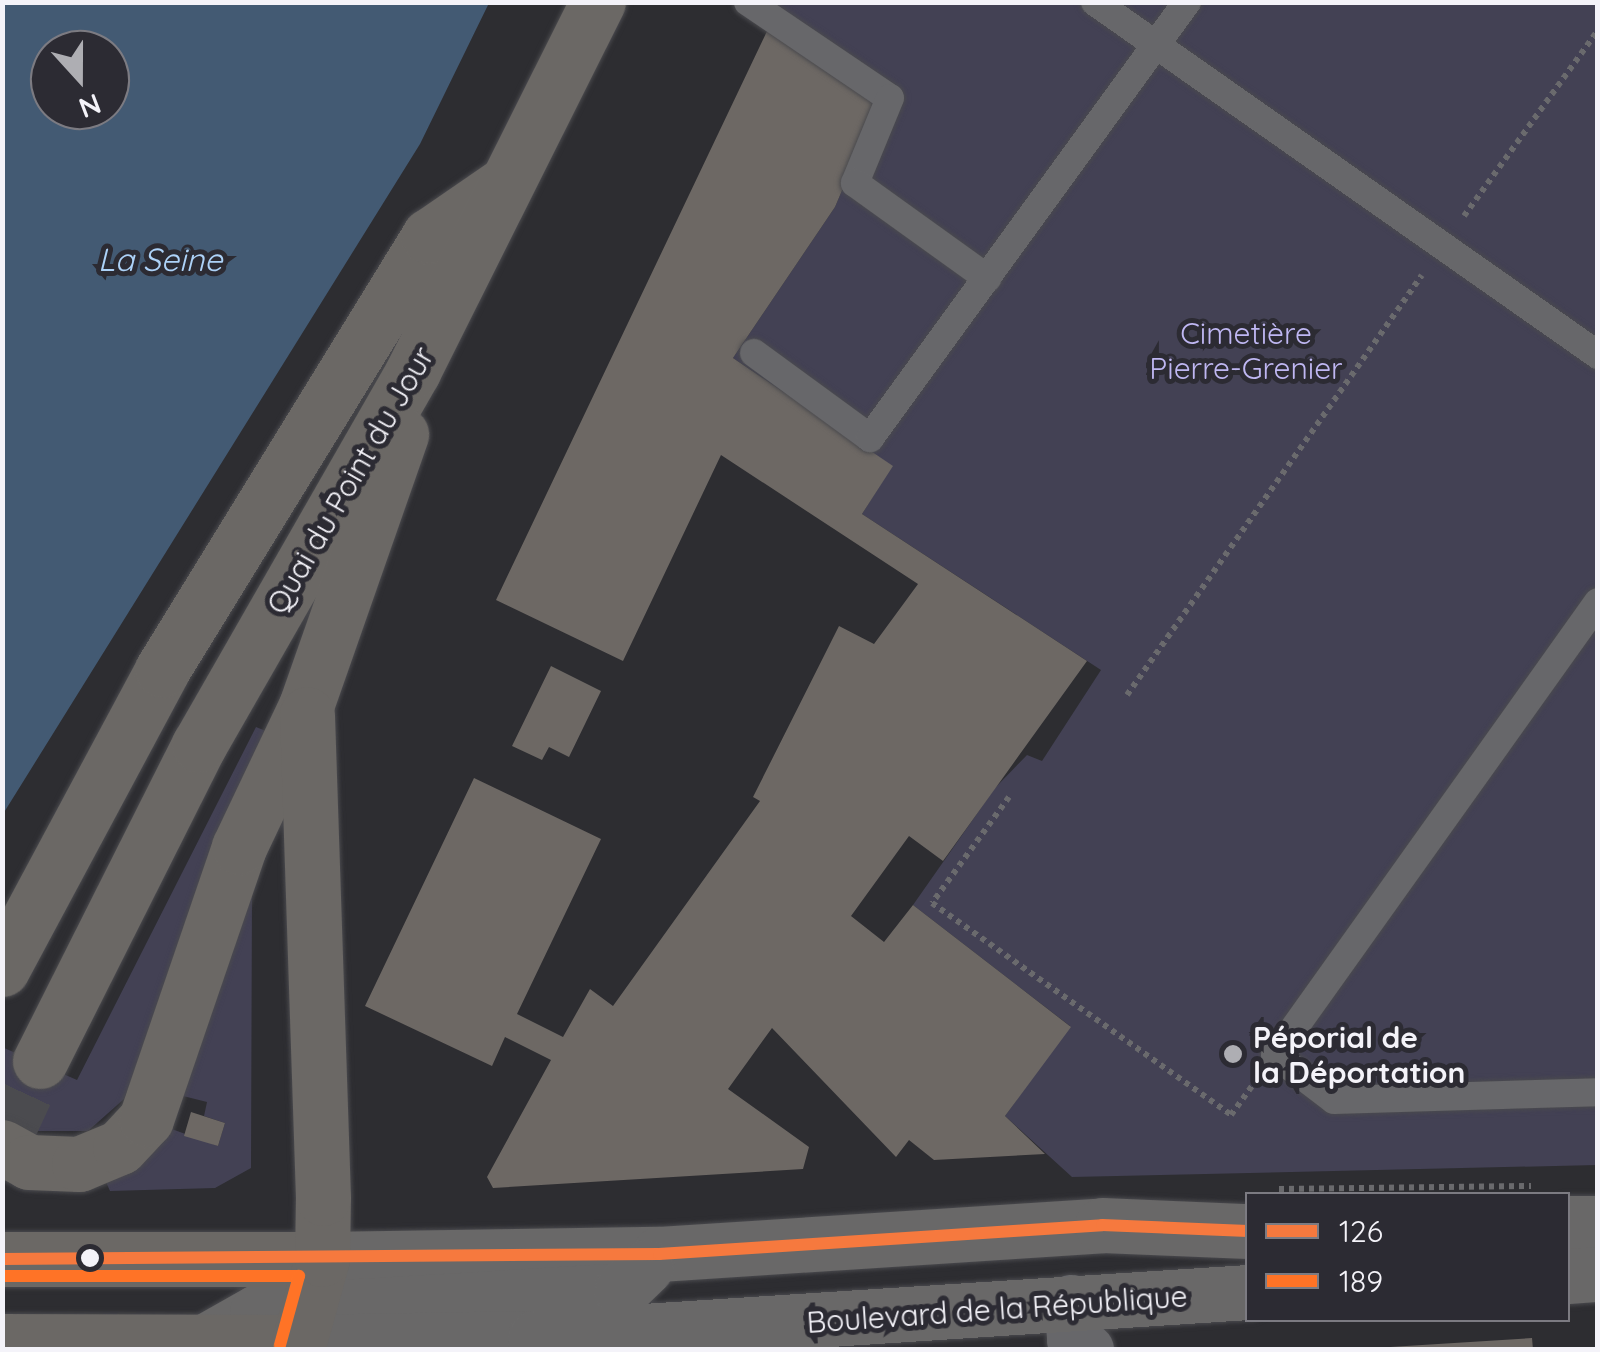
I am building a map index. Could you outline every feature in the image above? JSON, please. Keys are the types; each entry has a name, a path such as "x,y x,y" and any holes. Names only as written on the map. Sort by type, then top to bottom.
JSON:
{"main road":[{"name":"Quai du Point du Jour","path":"40,1061 198,745 414,371 598,2"},
{"path":"2,969 162,670 429,236 511,179"},
{"path":"2,1146 29,1162 79,1164 139,1130 239,847 306,706 394,468 414,371"},
{"path":"306,706 306,1315"},
{"path":"1570,1224 1598,1223"},
{"name":"Boulevard de la République","path":"2,1341 206,1345 306,1315 659,1254 1102,1225 1243,1231"},
{"path":"1078,1326 1102,1272 1211,1261 1243,1231"},
{"name":"Boulevard de la République","path":"2,1259 306,1315 535,1338 1078,1326 1245,1293"},
{"path":"1570,1276 1598,1274"}],"lane":[{"path":"748,2 890,98 854,183 987,278"},
{"path":"1095,2 1598,355"},
{"path":"754,353 870,438 1187,2"},
{"path":"1598,602 1275,1055 1334,1100 1598,1092"}],"path":[{"path":"1127,695 1442,245 1598,30"},
{"path":"1009,796 932,902 1232,1115 1275,1055"}],"green space":[{"name":"Cimetière Pierre-Grenier","path":"732,3 1597,3 1597,1165 1072,1177 1005,1116 1070,1026 913,905 995,788 1027,755 1042,761 1101,670 862,514 892,466 733,358 835,207 880,101"},
{"path":"256,727 266,731 124,1099 88,1131 30,1131 3,1104 2,1047 77,1080"},
{"path":"244,890 252,891 251,1168 215,1188 110,1191 106,1182 169,1128 218,1146 225,1123 204,1116 207,1102 183,1096"}],"water":[{"name":"La Seine","path":"3,2 489,3 420,144 3,814"}],"building":[{"path":"769,27 880,101 835,207 733,358 893,466 862,514 1087,661 943,861 909,836 851,916 884,942 913,905 1071,1027 1005,1116 1045,1154 934,1160 909,1140 896,1157 772,1028 728,1089 809,1147 803,1169 493,1188 487,1177 551,1060 505,1037 492,1066 365,1006 474,778 601,839 517,1014 563,1037 590,989 613,1006 760,801 753,797 839,626 874,644 918,584 721,455 623,661 496,600"},
{"path":"551,666 601,691 569,757 549,747 542,760 512,746"},
{"path":"191,1112 225,1123 218,1146 184,1136"},
{"path":"1532,1338 1533,1350 1390,1350 1390,1347"}],"tunnel":[{"path":"2,1143 40,1061"}],"transit line":[{"name":"126","path":"2,1259 659,1254 1102,1225 1245,1231"},
{"name":"189","path":"2,1276 299,1276 280,1345"}],"place":[{"name":"Péporial de la Déportation","path":"1233,1054"}]}
